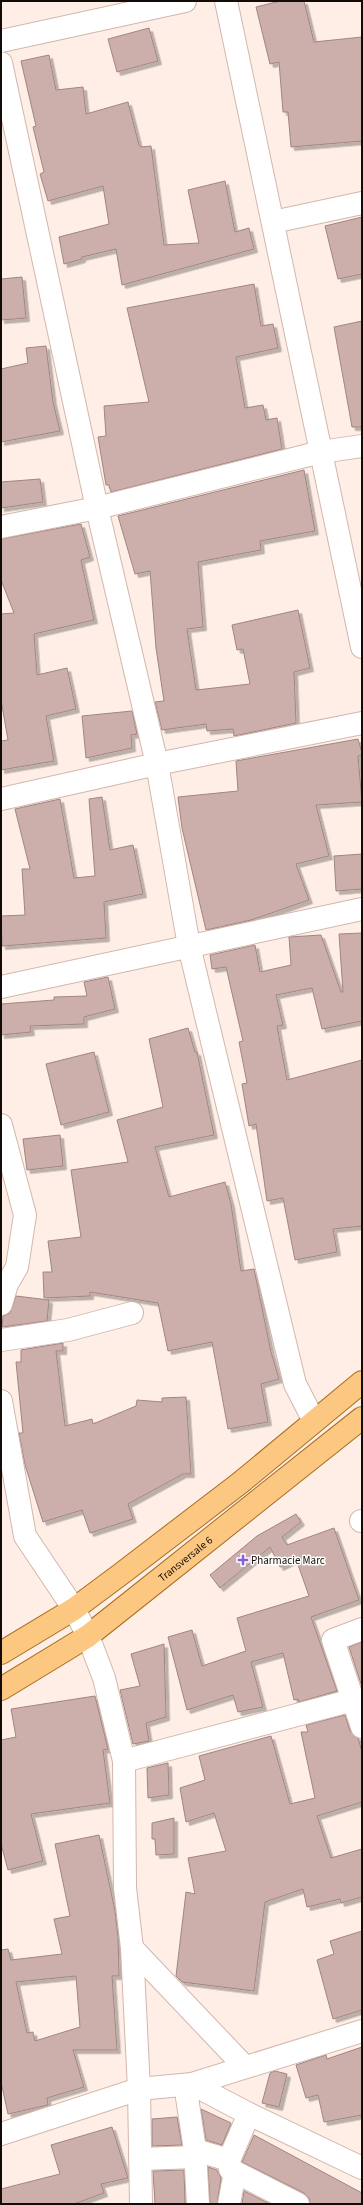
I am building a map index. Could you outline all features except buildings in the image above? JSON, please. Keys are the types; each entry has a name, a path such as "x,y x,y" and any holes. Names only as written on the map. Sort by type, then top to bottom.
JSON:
{"main road":[{"path":"1,1653 74,1609 240,1483 362,1382"},
{"name":"Transversale 6","path":"1,1689 88,1636 362,1418"}],"street":[{"path":"1,42 185,1"},
{"path":"226,1 274,222 362,647"},
{"path":"1,63 97,508 157,764 189,946 295,1384 314,1421"},
{"path":"274,222 362,203"},
{"path":"1,527 97,508 321,452 362,446"},
{"path":"1,799 157,764 362,723"},
{"path":"1,987 362,909"},
{"path":"1,1125 25,1215 17,1267 3,1290"},
{"path":"1,1340 68,1330 132,1313"},
{"path":"1,1401 25,1536 74,1609 88,1636 104,1678 124,1761 125,1888 132,1948 140,2089 141,2204"},
{"path":"362,1629 333,1640 362,1727"},
{"path":"124,1761 353,1700"},
{"path":"132,1948 245,2067"},
{"path":"1,2134 140,2089 192,2084 362,2031"},
{"path":"192,2084 249,2114 362,2168"},
{"path":"192,2084 186,2091 196,2154 198,2204"},
{"path":"229,2204 232,2166 249,2114"},
{"path":"140,2159 196,2154 232,2166 298,2204"}],"place":[{"name":"Pharmacie Marc","path":"243,1560"}]}
